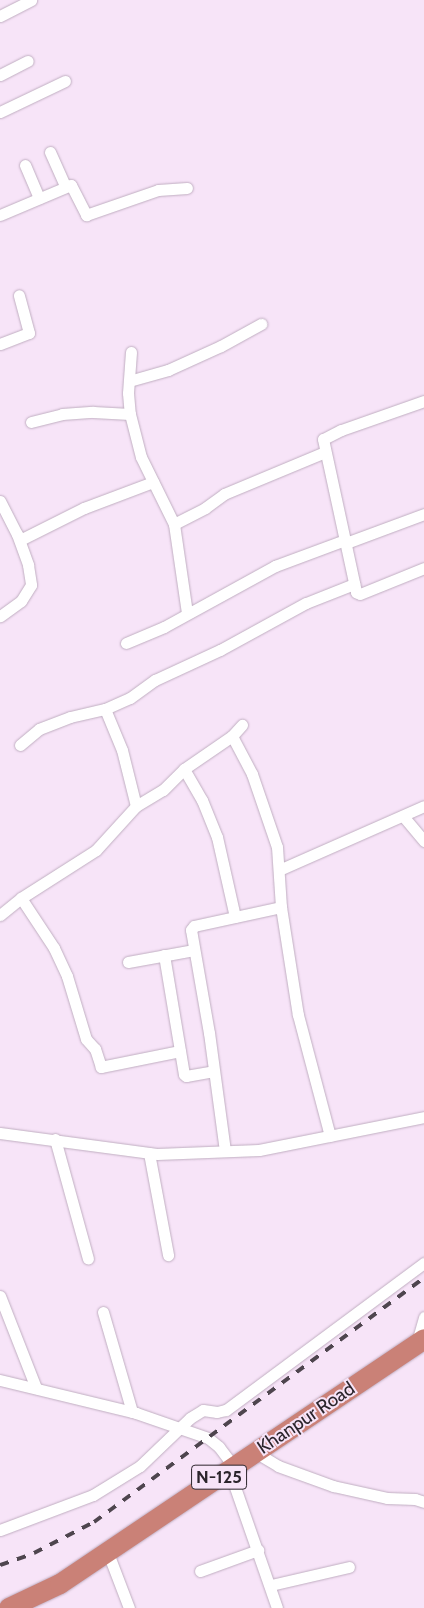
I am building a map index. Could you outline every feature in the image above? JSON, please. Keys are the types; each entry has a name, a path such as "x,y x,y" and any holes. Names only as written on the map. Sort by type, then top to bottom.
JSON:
{"highway":[{"name":"Khanpur Road","path":"9,1608 60,1584 108,1553 420,1341"}],"street":[{"path":"0,16 31,0"},
{"path":"0,75 28,61"},
{"path":"0,112 65,81"},
{"path":"50,152 65,186"},
{"path":"25,166 39,198"},
{"path":"0,215 71,185 86,215 158,190 187,188"},
{"path":"0,344 29,333 19,295"},
{"path":"129,381 168,370 220,346 261,324"},
{"path":"131,352 129,381 130,414 141,456 174,524 187,613"},
{"path":"424,401 326,436 323,439 356,592 360,594 424,568"},
{"path":"31,422 62,414 94,412 130,414"},
{"path":"174,524 205,508 224,494 325,452"},
{"path":"20,540 76,512 153,482"},
{"path":"0,501 20,540 28,565 31,584 21,601 0,616"},
{"path":"126,643 275,566 424,514"},
{"path":"20,745 39,729 70,717 105,709 130,698 155,680 220,650 306,603 354,584"},
{"path":"105,709 122,750 136,806"},
{"path":"0,915 22,898 96,850 136,806 162,790 184,769 232,736 242,725"},
{"path":"232,736 252,774 266,810 277,847 281,907 298,1016 330,1136"},
{"path":"184,769 202,800 217,837 235,917"},
{"path":"279,870 424,806"},
{"path":"403,816 424,840"},
{"path":"22,898 58,955 67,976 86,1039 95,1049 101,1067 180,1051"},
{"path":"226,1151 191,930 194,926 281,907"},
{"path":"128,962 194,950"},
{"path":"164,956 184,1074 186,1076 214,1071"},
{"path":"0,1133 150,1153 260,1150 424,1117"},
{"path":"55,1139 88,1259"},
{"path":"150,1153 168,1255"},
{"path":"0,1530 93,1495 140,1466 197,1413 208,1410 220,1412 226,1410 424,1263"},
{"path":"0,1296 36,1388"},
{"path":"103,1312 132,1412"},
{"path":"420,1341 424,1317"},
{"path":"0,1380 132,1412 208,1438 219,1446 232,1469 277,1608"},
{"path":"255,1452 278,1466 333,1486 387,1498 415,1499 424,1502"},
{"path":"200,1571 258,1550"},
{"path":"108,1553 129,1608"},
{"path":"271,1585 349,1567"}],"railway":[{"path":"0,1565 34,1553 94,1522 424,1278"}]}
